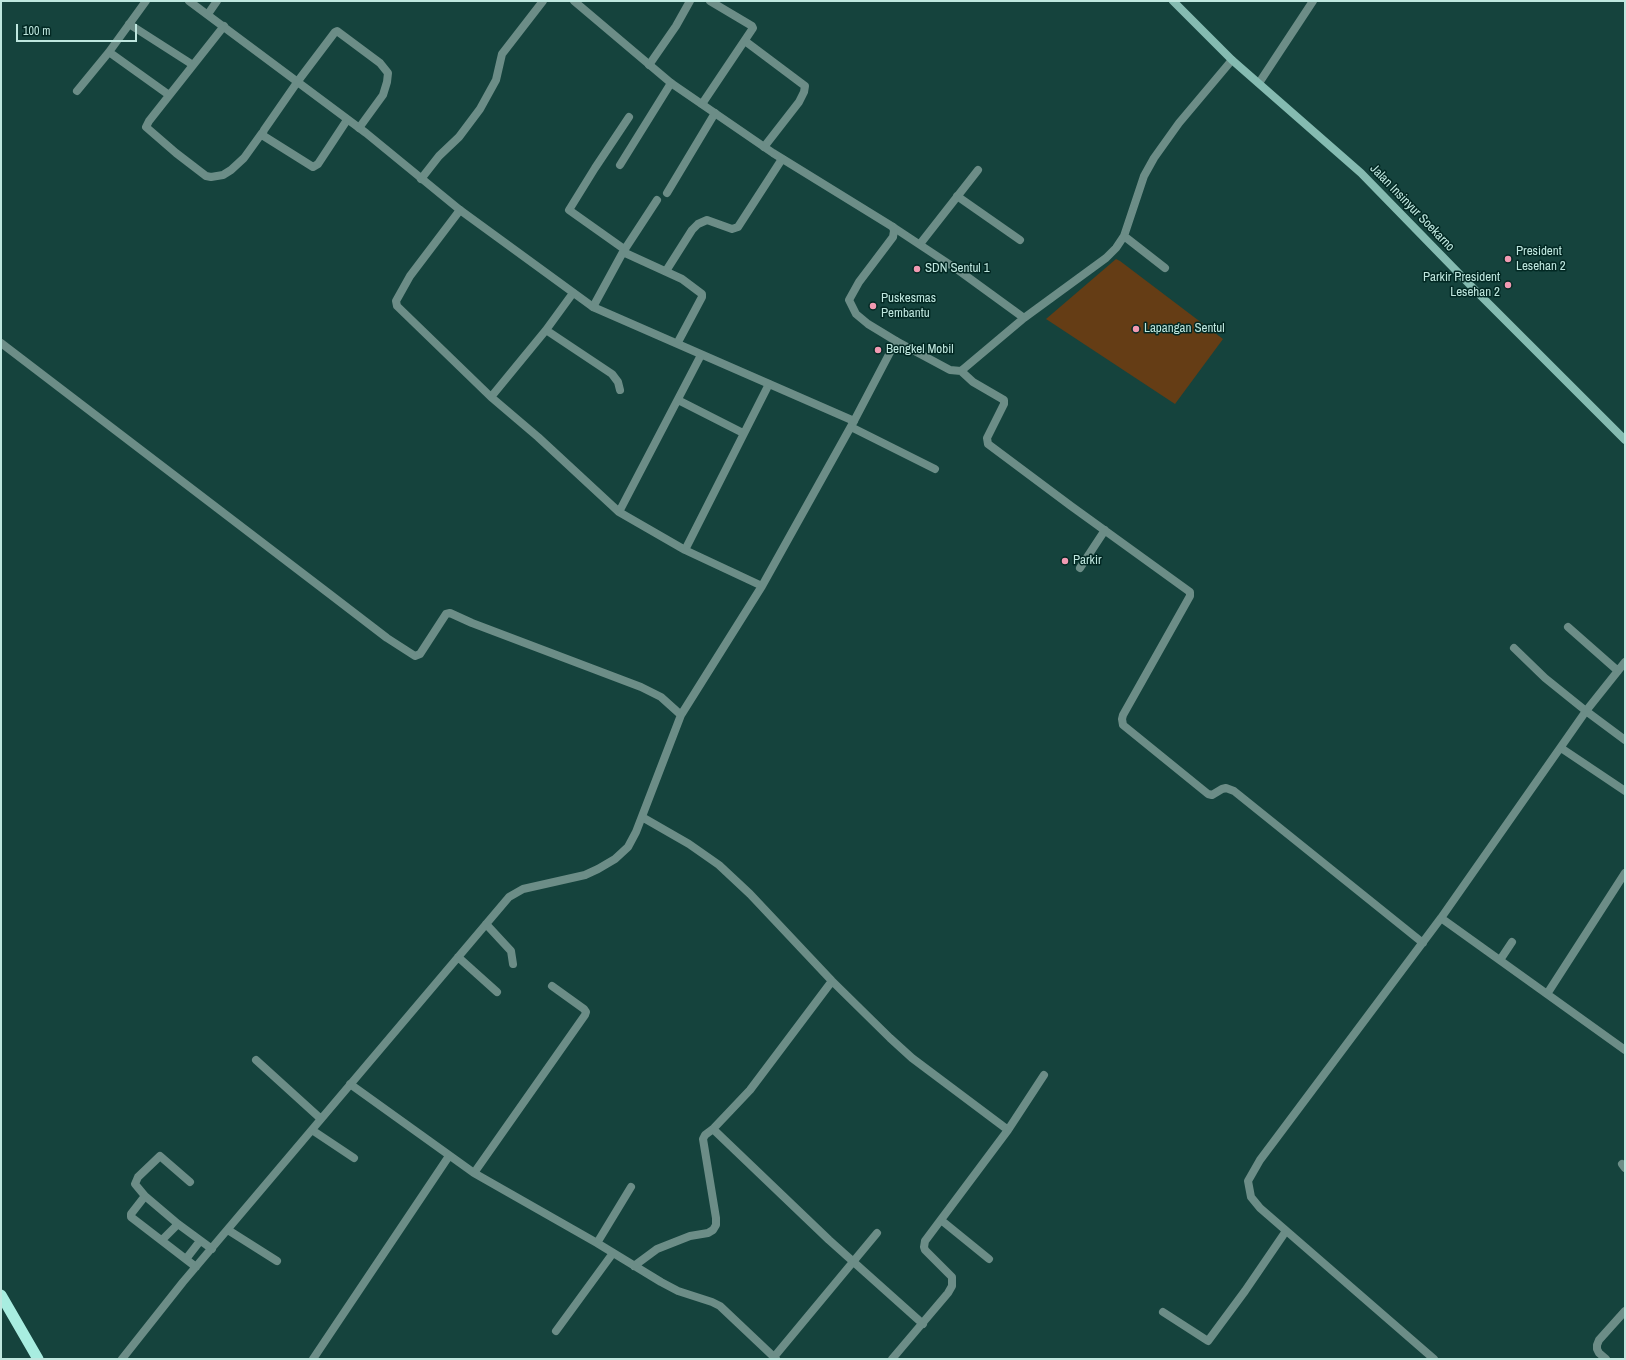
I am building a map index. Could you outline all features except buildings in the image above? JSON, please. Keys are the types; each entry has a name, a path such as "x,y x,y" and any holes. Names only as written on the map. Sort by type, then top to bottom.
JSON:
{"highway":[{"path":"1,1295 38,1359"}],"main road":[{"name":"Jalan Insinyur Soekarno","path":"1173,1 1232,60 1361,173 1482,298 1625,440"}],"street":[{"path":"77,90 109,52 146,1"},
{"path":"189,1 359,128 460,210 594,307 678,342 701,355 769,384 853,424 934,469"},
{"path":"208,14 217,1"},
{"path":"421,178 439,156 459,137 480,109 496,80 502,54 543,1"},
{"path":"574,1 649,65 702,104 782,159 893,226 958,270 1024,318"},
{"path":"649,65 676,26 690,1"},
{"path":"702,104 752,30 752,26 710,1"},
{"path":"1259,83 1312,1"},
{"path":"129,24 193,65"},
{"path":"224,26 169,95 146,127 206,176 217,177 231,170 244,158 298,81 337,31 380,63 388,73 385,89 377,105 359,128"},
{"path":"745,41 805,86 799,102 764,147"},
{"path":"109,52 169,95"},
{"path":"961,371 1024,318 1106,258 1116,248 1124,236 1144,176 1154,158 1179,123 1232,60"},
{"path":"620,165 671,82"},
{"path":"667,193 715,113"},
{"path":"629,117 594,168 569,210 623,251 682,279 702,294 702,297 678,342"},
{"path":"262,133 264,136 313,167 318,164 347,120"},
{"path":"666,271 692,230 698,224 707,220 732,229 738,226 782,159"},
{"path":"920,244 978,170"},
{"path":"957,196 1020,240"},
{"path":"594,307 623,251 657,200"},
{"path":"460,210 410,276 396,299 396,303 404,313 491,397 619,512 685,550 762,586"},
{"path":"893,226 893,237 860,282 849,300 856,314 868,324 896,341 950,370 961,371 973,382 1004,400 1004,404 987,438 988,444 1187,589 1190,594 1123,714 1123,725 1208,794 1212,795 1226,788 1234,791 1422,943"},
{"path":"1124,236 1165,268"},
{"path":"491,397 546,330 573,293"},
{"path":"546,330 612,374 618,382 620,390"},
{"path":"122,1359 196,1267 501,905 516,892 549,882 585,875 615,859 628,847 642,817 681,714 762,586 853,424 896,341"},
{"path":"1,343 326,592 387,638 414,656 420,654 446,614 450,613 472,623 641,687 661,697 681,714"},
{"path":"619,512 701,355"},
{"path":"685,550 769,384"},
{"path":"678,400 743,433"},
{"path":"1080,568 1105,530"},
{"path":"1568,627 1618,671"},
{"path":"1514,648 1546,678 1586,711 1625,740"},
{"path":"1434,1359 1260,1208 1253,1200 1248,1184 1249,1177 1442,918 1562,748 1586,711 1625,662"},
{"path":"1562,748 1625,791"},
{"path":"642,817 689,844 719,865 750,894 832,981 890,1038 912,1058 1008,1130"},
{"path":"1547,994 1625,873"},
{"path":"1442,918 1547,994 1624,1047"},
{"path":"486,924 511,951 513,964"},
{"path":"1500,960 1512,942"},
{"path":"458,957 497,992"},
{"path":"634,1266 658,1250 690,1236 708,1233 713,1230 716,1225 702,1139 750,1090 832,981"},
{"path":"474,1173 585,1015 586,1012 584,1009 552,986"},
{"path":"256,1060 321,1119"},
{"path":"892,1359 948,1293 953,1283 952,1277 925,1250 925,1241 1008,1130 1044,1075"},
{"path":"350,1084 474,1173 597,1243 668,1286 720,1306 775,1358 877,1233"},
{"path":"713,1129 768,1183 922,1324"},
{"path":"312,1130 354,1158"},
{"path":"314,1359 449,1156"},
{"path":"190,1182 162,1157 158,1157 135,1181 136,1186 145,1196 178,1224 212,1249"},
{"path":"597,1243 630,1187"},
{"path":"145,1196 130,1216 196,1267"},
{"path":"941,1220 988,1258"},
{"path":"162,1240 178,1224"},
{"path":"228,1230 277,1261"},
{"path":"1163,1312 1208,1341 1286,1231"},
{"path":"186,1259 200,1241"},
{"path":"556,1332 613,1253"},
{"path":"1606,1359 1597,1350 1597,1344 1625,1311"}],"shaded area":[{"name":"Lapangan Sentul","path":"1116,259 1223,339 1175,404 1046,319"}],"place":[{"name":"President Lesehan 2","path":"1508,259"},
{"name":"SDN Sentul 1","path":"917,269"},
{"name":"Parkir President Lesehan 2","path":"1508,285"},
{"name":"Puskesmas Pembantu","path":"873,306"},
{"name":"Lapangan Sentul","path":"1136,329"},
{"name":"Bengkel Mobil","path":"878,350"},
{"name":"Parkir","path":"1065,561"}]}
